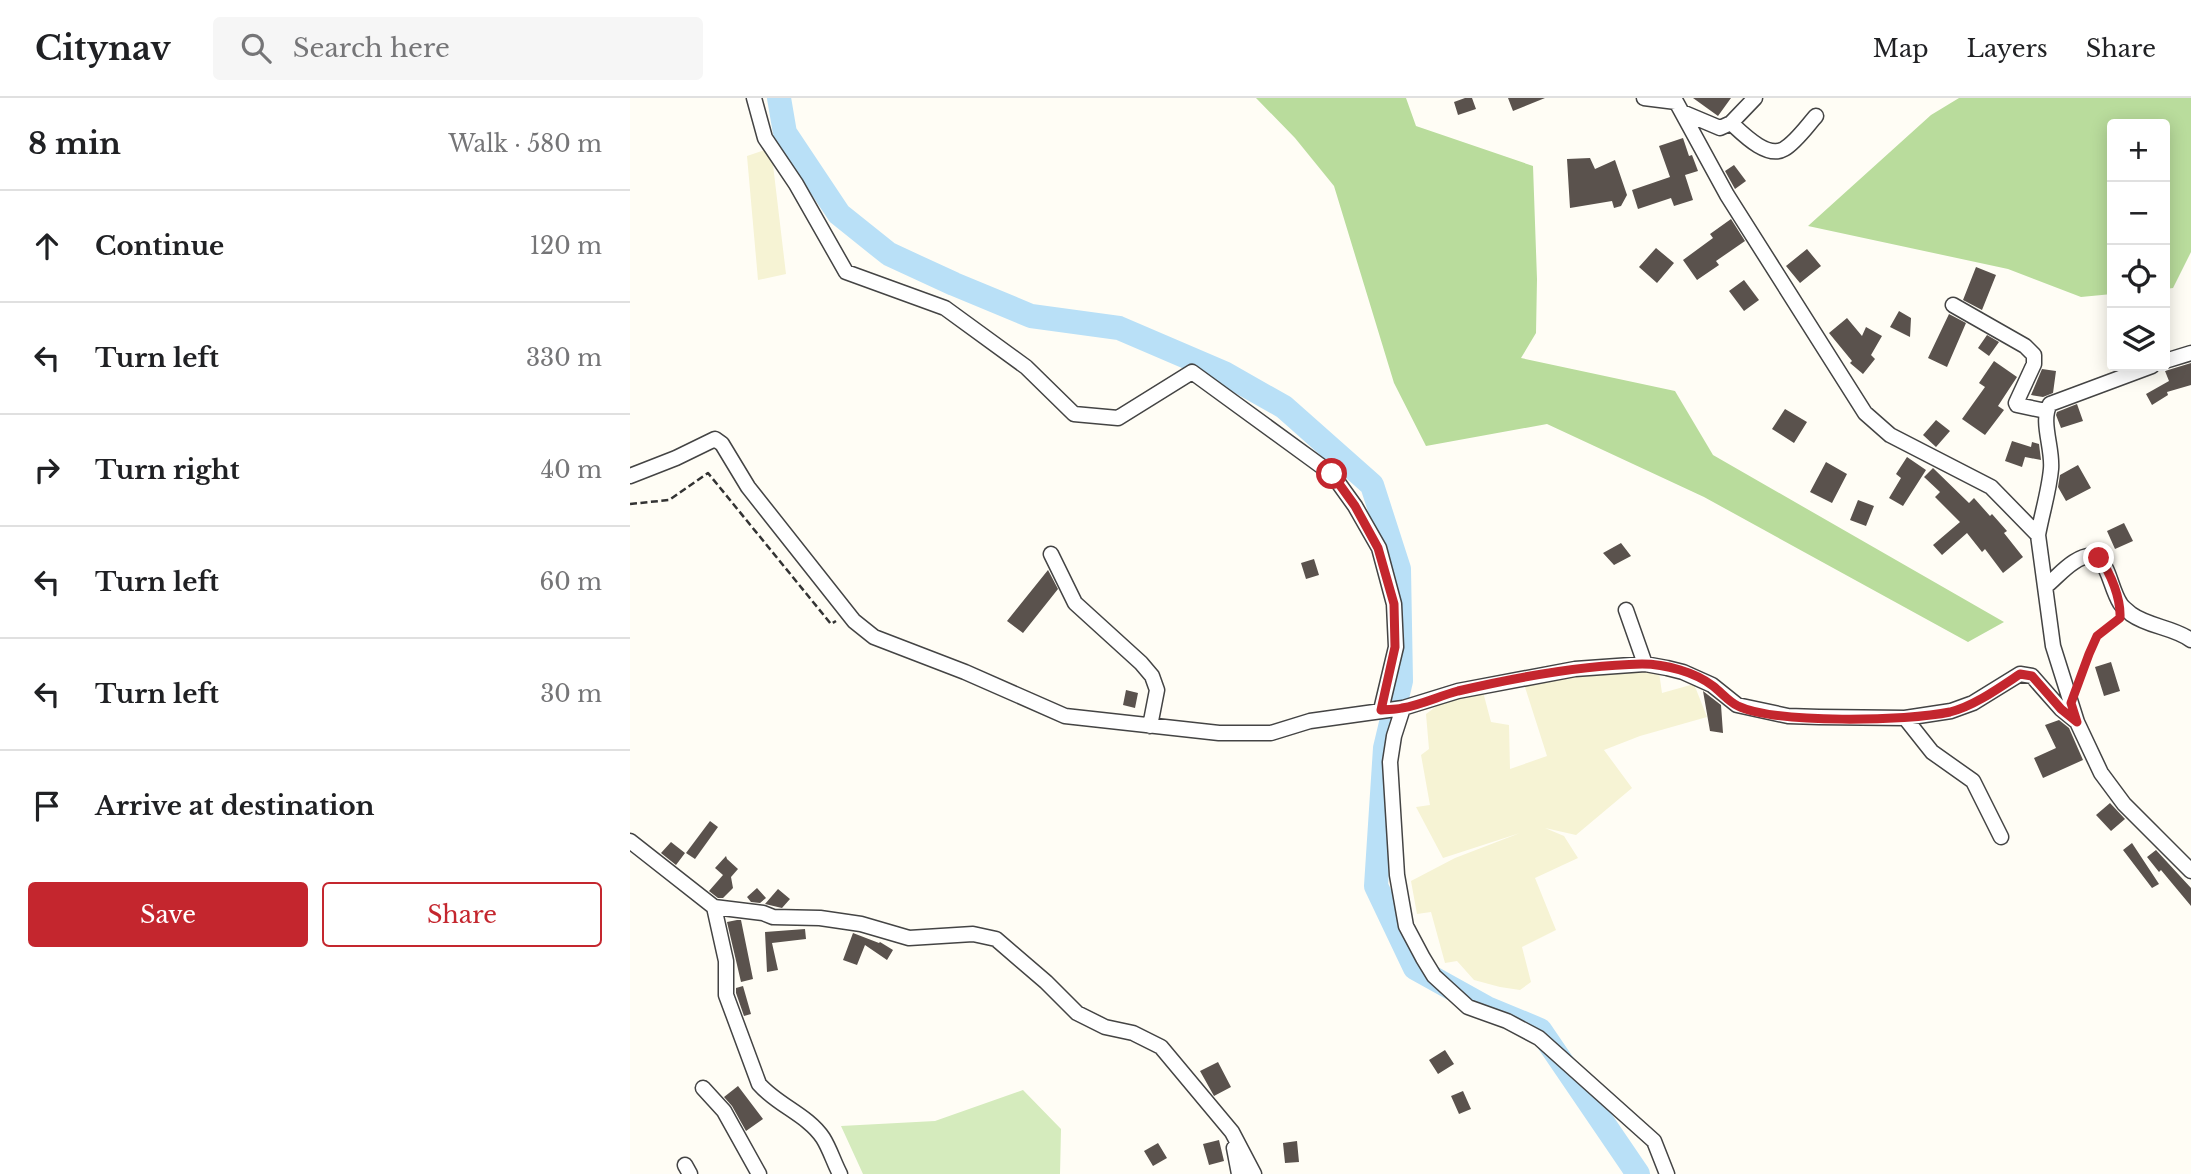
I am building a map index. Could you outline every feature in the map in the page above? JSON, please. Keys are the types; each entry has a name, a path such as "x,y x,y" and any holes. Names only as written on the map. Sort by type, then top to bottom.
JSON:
{"street":[{"path":"754,98 765,138 796,184 846,272 945,309 1026,367 1074,414 1118,418 1192,372 1332,474 1355,506 1378,548 1394,604 1394,736 1390,762 1397,875 1406,926 1434,975 1468,1007 1507,1021 1539,1038 1654,1141 1667,1174"},
{"path":"1644,98 1677,104 1720,128 1731,123 1755,98"},
{"path":"1677,104 1727,195 1865,412 1890,435 1991,487 2038,535"},
{"path":"1731,123 1752,143 1775,151 1788,146 1816,116"},
{"path":"1953,305 2025,346 2034,355 2034,364 2015,403 2046,411"},
{"path":"2170,359 2191,353"},
{"path":"2138,371 2050,404 2045,419 2051,468 2038,535 2053,646 2077,722 2101,773 2124,804 2191,871"},
{"path":"630,476 715,439 722,444 748,486 847,613 874,637 965,672 1065,716 1219,733 1272,733 1310,721 1392,709 1458,691 1575,668 1645,664 1696,677 1712,685 1737,705 1788,716 1905,718 1951,711 1973,703 2020,674 2032,676 2061,709 2077,722"},
{"path":"1051,554 1075,603 1152,676 1157,690 1150,726"},
{"path":"2045,587 2076,560 2092,555 2104,564 2120,603 2139,619 2183,634 2191,640"},
{"path":"1626,610 1645,664"},
{"path":"1905,718 1932,752 1973,781 2001,836"},
{"path":"630,841 714,907 763,913 774,917 820,918 861,924 909,938 973,934 996,939 1077,1013 1105,1027 1133,1033 1161,1047 1232,1132 1254,1174"},
{"path":"714,907 726,961 726,995 759,1084 822,1137 840,1174"},
{"path":"703,1088 724,1111 759,1174"},
{"path":"1232,1132 1239,1174"}],"path":[{"path":"630,504 669,500 708,473 831,624 841,619"},
{"path":"2071,703 2097,636 2120,618 2120,603"}],"shaded area":[{"path":"771,148 786,274 758,280 747,156"},
{"path":"1657,658 1662,693 1694,684 1707,717 1640,736 1604,750 1632,788 1576,835 1545,828 1564,836 1578,858 1535,878 1556,930 1522,947 1531,982 1520,990 1500,987 1474,980 1457,961 1445,963 1431,912 1417,914 1411,881 1455,858 1520,833 1443,858 1416,807 1430,805 1421,755 1429,749 1426,714 1446,699 1482,688 1491,722 1509,725 1510,769 1547,756 1524,684"}],"green space":[{"path":"1256,98 1406,98 1416,126 1533,166 1536,333 1521,358 1675,391 1713,455 2004,622 1968,642 1704,497 1547,424 1426,446 1394,383 1334,186 1295,138"},
{"path":"1959,98 2191,98 2191,252 2173,288 2170,288 2170,119 2107,119 2107,294 2081,297 2008,269 1808,226 1931,115"},
{"path":"1023,1090 1061,1129 1060,1174 863,1174 841,1126 935,1121"}],"building":[{"path":"1472,98 1476,109 1458,115 1454,102"},
{"path":"1508,98 1545,98 1513,111"},
{"path":"1693,98 1731,98 1718,116"},
{"path":"1683,138 1698,171 1685,175 1693,200 1674,206 1671,198 1638,209 1632,190 1670,177 1659,146"},
{"path":"1590,158 1595,169 1615,160 1627,195 1621,206 1614,208 1612,201 1570,208 1567,159"},
{"path":"1734,165 1746,181 1735,189 1725,171"},
{"path":"1731,219 1745,241 1716,261 1719,265 1697,280 1683,260 1713,238 1710,234"},
{"path":"1656,248 1674,263 1657,283 1639,267"},
{"path":"1807,249 1821,266 1800,283 1786,266"},
{"path":"1976,267 1996,275 1982,310 1963,300"},
{"path":"1744,280 1759,300 1744,311 1729,291"},
{"path":"1899,311 1911,318 1910,337 1890,327"},
{"path":"1949,314 1966,323 1947,367 1928,358"},
{"path":"1847,318 1862,336 1866,327 1882,336 1871,355 1875,359 1863,374 1850,363 1852,361 1829,333"},
{"path":"1987,335 1999,342 1989,356 1978,348"},
{"path":"1994,361 2017,377 1998,406 2004,410 1985,435 1962,419 1985,387 1979,383"},
{"path":"2191,363 2191,385 2167,392 2168,395 2152,405 2146,394 2169,381 2165,371"},
{"path":"2042,369 2056,371 2053,393 2043,397 2031,395"},
{"path":"2077,404 2083,421 2061,428 2057,412"},
{"path":"1785,409 1807,422 1794,443 1772,429"},
{"path":"1936,420 1950,431 1936,447 1923,435"},
{"path":"2012,441 2031,447 2032,442 2039,444 2041,460 2025,457 2022,467 2005,461"},
{"path":"1907,457 1926,470 1903,506 1889,498 1901,478 1896,474"},
{"path":"1826,462 1847,474 1832,503 1810,492"},
{"path":"2078,465 2091,488 2066,501 2058,487 2060,475"},
{"path":"1933,468 1969,503 1974,498 1990,516 1992,514 2007,531 2004,533 2023,557 2003,573 1985,549 1982,552 1967,533 1942,555 1933,545 1960,522 1935,497 1940,492 1924,477"},
{"path":"1858,500 1874,506 1866,526 1850,520"},
{"path":"2124,523 2133,541 2115,549 2107,531"},
{"path":"1621,543 1631,556 1614,565 1603,553"},
{"path":"1314,559 1319,575 1306,579 1301,563"},
{"path":"1048,570 1058,589 1023,633 1007,621"},
{"path":"2111,662 2120,691 2104,696 2095,667"},
{"path":"1126,690 1138,693 1135,708 1123,705"},
{"path":"1703,691 1721,705 1723,733 1710,731"},
{"path":"2059,720 2069,728 2083,760 2043,778 2034,758 2056,748 2045,725"},
{"path":"2110,803 2125,819 2111,831 2096,815"},
{"path":"710,821 718,827 695,859 686,853"},
{"path":"671,842 685,853 676,865 661,853"},
{"path":"2132,843 2159,884 2152,888 2123,850"},
{"path":"2156,850 2191,888 2191,906 2147,857"},
{"path":"726,856 738,869 731,877 733,888 723,898 718,898 709,891 723,875 715,868"},
{"path":"757,888 766,898 760,903 751,902 747,897"},
{"path":"778,889 790,899 782,908 765,904"},
{"path":"741,920 753,979 741,982 727,922"},
{"path":"805,929 806,939 772,943 778,970 767,972 765,932"},
{"path":"853,933 880,942 893,950 887,960 865,945 857,965 843,960"},
{"path":"743,986 751,1014 744,1016 736,993 736,988"},
{"path":"1445,1050 1454,1064 1438,1074 1429,1060"},
{"path":"1218,1062 1231,1087 1214,1096 1200,1071"},
{"path":"738,1086 763,1119 746,1131 724,1097"},
{"path":"1463,1091 1471,1109 1459,1114 1451,1096"},
{"path":"1219,1140 1224,1161 1209,1165 1203,1144"},
{"path":"1297,1141 1299,1162 1285,1163 1283,1143"},
{"path":"1158,1143 1167,1158 1153,1166 1144,1151"}],"waterway":[{"path":"779,98 785,133 839,214 889,254 1031,316 1119,328 1224,373 1284,407 1372,485 1399,569 1401,681 1385,748 1376,886 1415,968 1487,1008 1540,1030 1638,1174"}],"route":[{"path":"1332,474 1355,506 1378,548 1394,604 1395,647 1381,710 1403,708 1458,691 1575,668 1645,664 1696,677 1712,685 1737,705 1788,716 1819,717 1905,718 1951,711 1973,703 2020,674 2032,676 2061,709 2077,722 2071,703 2082,670 2097,636 2114,625 2120,618 2122,609 2099,558"}]}
